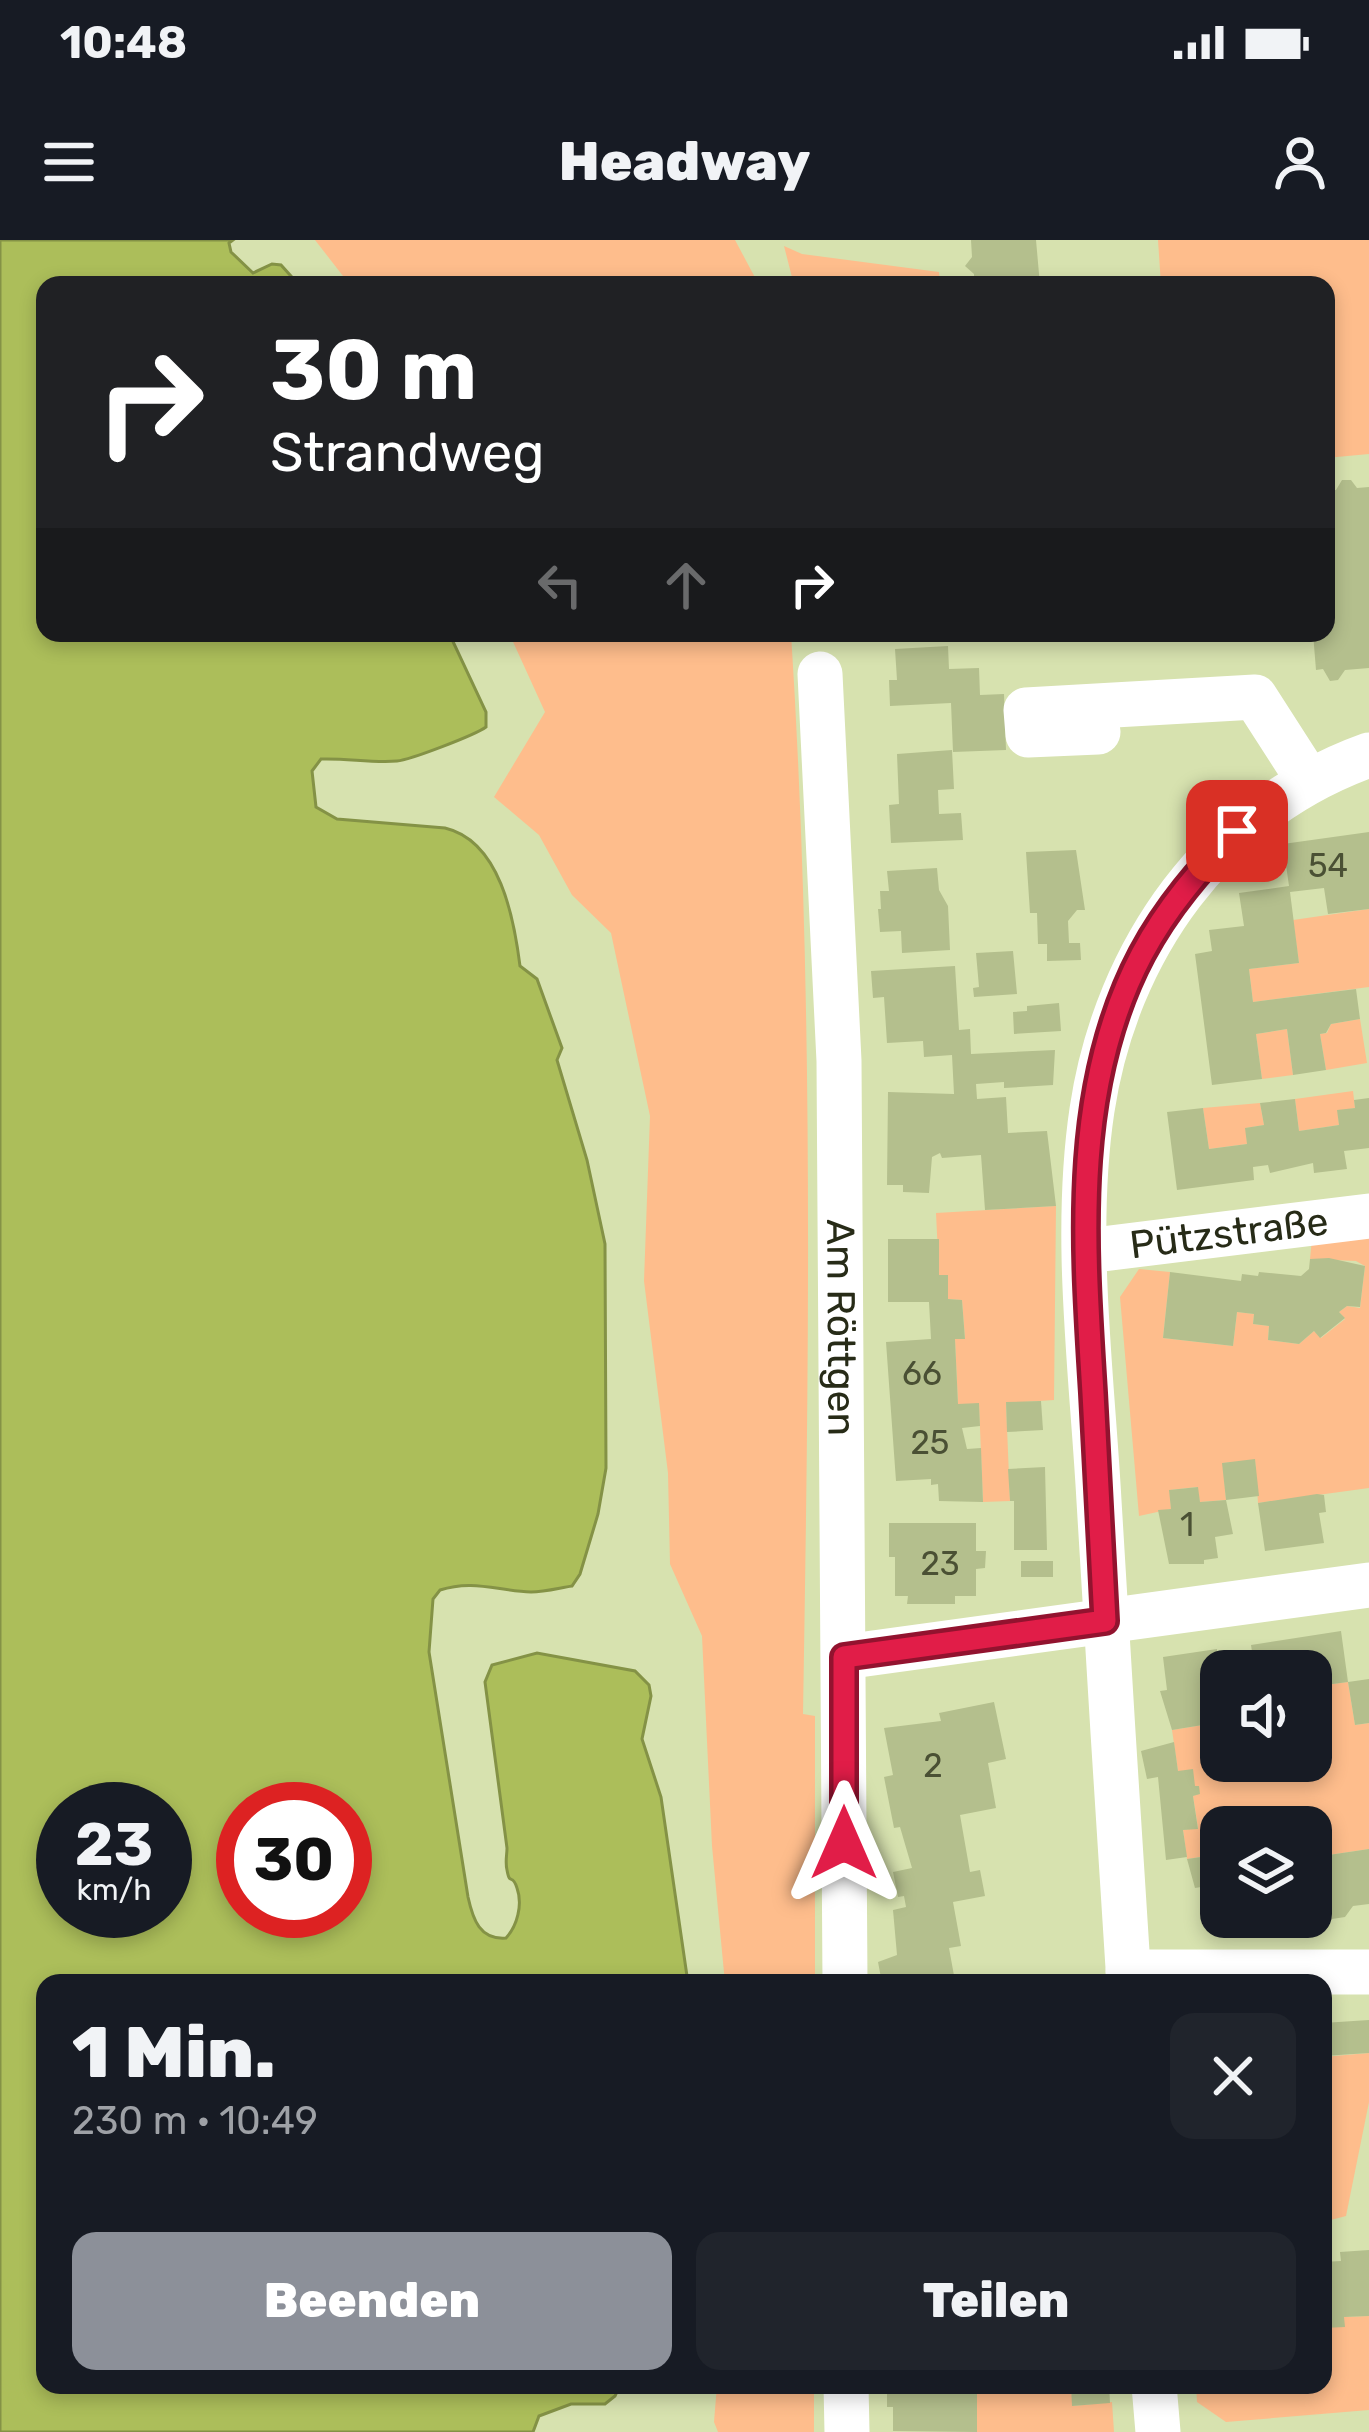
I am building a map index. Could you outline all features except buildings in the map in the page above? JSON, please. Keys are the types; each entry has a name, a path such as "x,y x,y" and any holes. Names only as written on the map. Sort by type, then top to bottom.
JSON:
{"street":[{"name":"Am Röttgen","path":"820,674 839,1061 845,1974"},
{"path":"1097,731 1028,736 1026,710 1255,697 1309,781"},
{"path":"1128,1974 1086,1251 1092,1111 1105,1051 1142,955 1201,867 1237,831 1309,781 1369,755"},
{"name":"Pützstraße","path":"1086,1251 1369,1216"},
{"path":"844,1657 1369,1585"},
{"path":"1273,1974 1369,1972"},
{"path":"846,2394 847,2432"},
{"path":"1155,2394 1157,2432"}],"shaded area":[{"path":"0,240 233,240 231,252 253,273 272,264 281,265 291,276 36,276 36,642 453,642 486,712 486,727 442,747 397,761 321,759 312,771 316,807 337,819 445,828 479,848 491,865 508,905 520,966 537,979 562,1048 557,1060 587,1160 605,1244 606,1468 580,1574 572,1586 552,1590 464,1586 440,1590 433,1599 429,1652 468,1897 479,1927 497,1938 506,1938 516,1921 519,1901 506,1867 485,1682 492,1665 537,1653 635,1671 649,1685 642,1739 661,1797 687,1974 36,1974 36,2394 616,2394 605,2404 571,2404 539,2416 533,2432 0,2432"},
{"path":"315,240 735,240 754,276 343,276"},
{"path":"1158,240 1369,240 1369,454 1335,457 1335,276 1160,276"},
{"path":"784,246 802,254 939,272 939,276 792,276"},
{"path":"513,642 791,642 806,1038 803,1714 815,1716 815,1974 724,1974 712,1846 702,1636 670,1564 668,1473 644,1281 650,1116 611,933 572,895 539,835 494,797 545,712"},
{"path":"1369,909 1369,987 1253,1002 1249,969 1299,963 1293,920"},
{"path":"1360,1019 1367,1063 1326,1070 1320,1034 1327,1033 1331,1024"},
{"path":"1287,1029 1293,1075 1262,1079 1256,1034"},
{"path":"1353,1091 1355,1108 1338,1111 1339,1125 1299,1131 1295,1099"},
{"path":"1260,1103 1264,1125 1246,1128 1247,1144 1209,1149 1203,1108"},
{"path":"1056,1206 1054,1400 1006,1403 1010,1501 983,1502 979,1404 958,1404 955,1339 965,1339 962,1300 948,1299 948,1275 939,1275 936,1213"},
{"path":"1369,1231 1369,1488 1258,1503 1255,1460 1223,1463 1226,1500 1200,1502 1197,1487 1170,1490 1171,1509 1139,1516 1120,1297 1139,1269 1170,1272 1163,1338 1233,1346 1237,1312 1254,1314 1253,1324 1269,1326 1268,1340 1299,1344 1314,1331 1321,1338 1345,1319 1339,1312 1347,1306 1360,1308 1365,1266 1356,1261 1310,1259 1312,1239"},
{"path":"1348,1682 1355,1725 1369,1723 1369,1849 1332,1855 1332,1806 1200,1806 1200,1857 1187,1859 1183,1830 1198,1828 1193,1796 1200,1793 1178,1771 1172,1730 1200,1725 1200,1782 1332,1782 1332,1684"},
{"path":"1369,2053 1369,2102 1346,2216 1332,2220 1332,2056"},
{"path":"1369,2316 1369,2410 1226,2422 1197,2402 1197,2394 1332,2394 1332,2323 1344,2317"},
{"path":"716,2394 814,2394 814,2432 718,2432"},
{"path":"977,2394 1072,2394 1073,2406 1112,2402 1114,2432 977,2432"}],"route":[{"path":"844,1843 844,1657 1105,1621 1086,1251 1092,1111 1120,1003 1142,955 1201,867 1237,831"}]}
